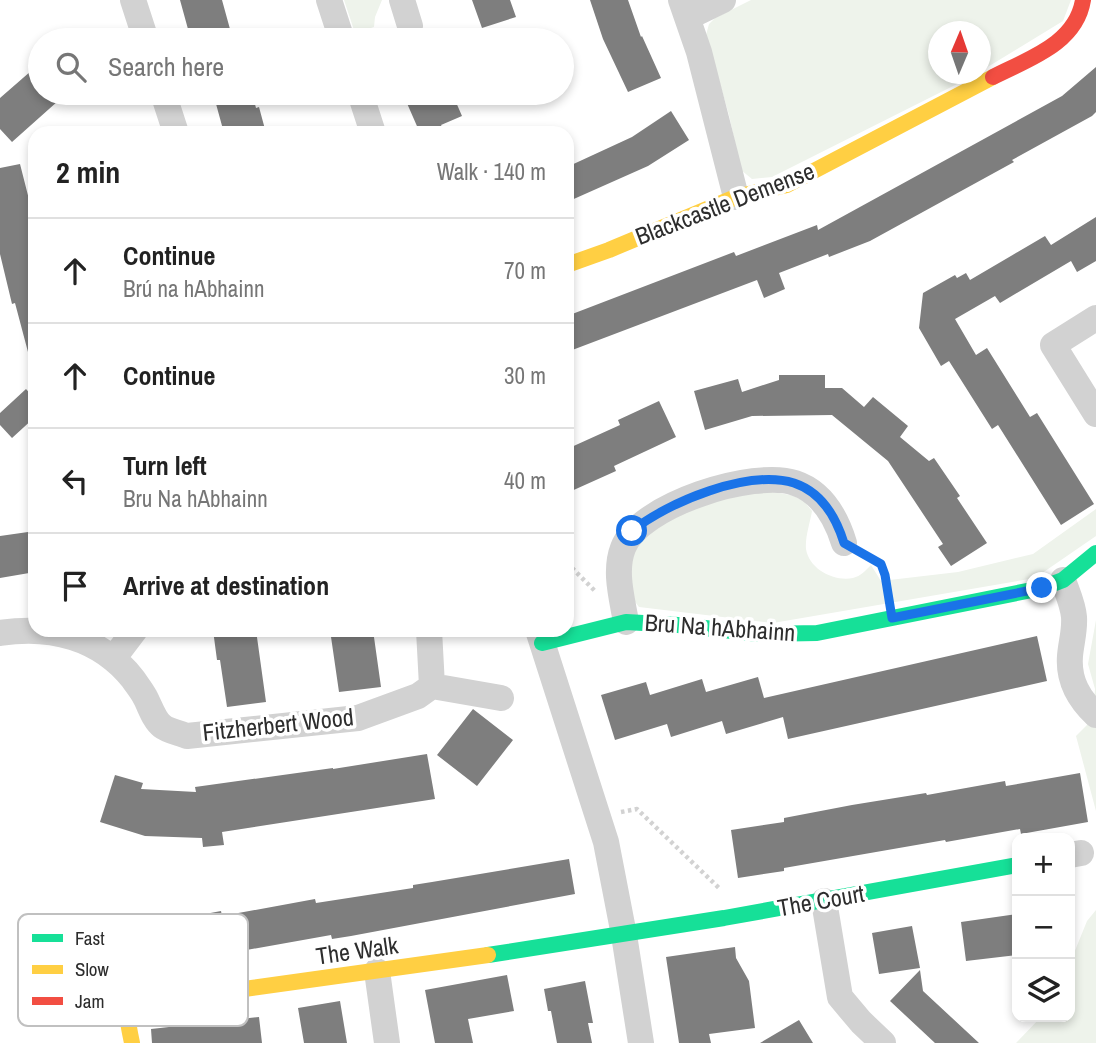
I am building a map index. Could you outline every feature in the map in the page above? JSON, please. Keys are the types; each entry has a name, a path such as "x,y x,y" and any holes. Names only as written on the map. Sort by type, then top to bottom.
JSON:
{"street":[{"path":"133,0 142,28"},
{"path":"329,0 338,28"},
{"path":"402,0 410,26"},
{"path":"723,0 684,9 699,52 736,197"},
{"name":"Blackcastle Demense","path":"574,262 736,197 787,185 1055,45 1075,26 1083,0"},
{"path":"165,105 170,126"},
{"path":"364,105 371,126"},
{"path":"1096,318 1053,345 1096,414"},
{"path":"626,622 619,565 623,547 632,531 646,519 704,493 745,482 771,479 795,483 814,494 827,506 839,524 844,543"},
{"name":"Bru Na hAbhainn","path":"574,630 626,622 759,634 817,633 1042,588 1063,580 1096,553"},
{"path":"1063,580 1074,616 1074,637 1070,655 1074,688 1096,716"},
{"name":"Fitzherbert Wood","path":"0,633 28,630"},
{"name":"Fitzherbert Wood","path":"71,637 100,649 113,659 132,678 162,726 187,736 358,718 418,696 432,686"},
{"path":"113,659 130,637"},
{"path":"429,637 432,686 501,698"},
{"path":"540,637 606,842 641,1043"},
{"name":"The Court","path":"624,934 1012,866"},
{"path":"824,901 841,997 883,1043"},
{"name":"The Walk","path":"248,989 624,934"},
{"path":"377,971 387,1043"}],"path":[{"path":"844,543 881,564 892,618"},
{"path":"597,816 637,809 721,890 726,918"}],"shaded area":[{"path":"344,0 382,0 374,27 353,28"},
{"path":"751,0 1071,0 1063,21 991,65 991,21 928,21 928,84 957,84 772,177 752,179 741,170 729,115 706,35 709,24 715,18"},
{"path":"752,489 791,495 804,501 812,511 806,540 808,556 817,568 838,578 856,577 871,565 881,581 958,572 1033,554 1096,509 1096,536 1035,578 773,623 639,607 629,594 629,578 632,554 641,540 653,529 686,512"},
{"path":"1096,620 1096,811 1076,736 1093,719 1095,689 1088,664"},
{"path":"1096,910 1096,1043 1016,1043 1036,1022 1075,1022 1075,951 1087,921"}],"building":[{"path":"180,0 222,0 230,28 188,28"},
{"path":"472,0 510,0 516,17 482,28"},
{"path":"590,0 628,0 641,37 661,78 628,92 603,39"},
{"path":"1096,67 1096,112 1092,116 870,241 779,273 785,289 764,298 757,280 574,349 574,313 734,252 736,256 817,225 818,230 1062,96"},
{"path":"28,74 28,105 54,105 12,142 0,129 0,98"},
{"path":"216,105 255,105 256,108 259,107 264,126 222,126"},
{"path":"408,105 457,105 462,116 442,126 417,126"},
{"path":"671,111 689,140 648,166 574,199 574,164 632,137"},
{"path":"20,164 28,195 28,352 15,303 12,304 0,254 0,168"},
{"path":"1096,217 1096,261 1077,272 1071,261 1000,303 995,296 955,319 976,355 987,348 1030,417 1037,413 1094,504 1061,525 998,425 992,429 949,361 941,366 919,328 923,293 955,275 957,278 966,273 970,280 1045,236 1051,245"},
{"path":"779,375 825,375 825,388 842,388 864,407 873,397 908,426 900,437 929,461 934,458 987,543 951,566 938,547 943,544 888,461 832,415 752,416 705,430 694,391 738,379 742,392 779,380"},
{"path":"26,389 28,391 28,423 12,438 0,425 0,413"},
{"path":"659,401 676,437 614,466 616,471 574,490 574,446 620,425 618,420"},
{"path":"28,532 28,573 0,578 0,536"},
{"path":"1037,636 1047,681 788,739 783,717 726,734 722,721 671,737 667,724 615,740 601,695 646,682 650,695 702,679 706,692 758,677 764,698"},
{"path":"214,637 257,637 266,702 227,707 220,660 217,660"},
{"path":"331,637 374,637 381,687 339,692"},
{"path":"473,709 513,740 477,786 437,755"},
{"path":"427,754 435,799 222,832 224,845 203,847 202,838 145,836 100,822 115,775 143,783 141,789 196,792 195,787"},
{"path":"1080,773 1088,822 1027,833 1021,833 1020,829 946,842 945,840 738,878 731,830 926,793 927,795 1005,781 1006,786"},
{"path":"569,859 575,894 351,936 332,939 331,935 248,950 248,914 233,914 315,899 316,903 413,888 413,885"},
{"path":"1012,915 1012,956 966,961 961,922"},
{"path":"912,926 920,968 879,974 872,933"},
{"path":"735,947 736,958 749,981 755,1028 709,1034 711,1043 679,1043 666,957"},
{"path":"920,970 923,991 979,1043 935,1043 890,1001"},
{"path":"507,975 514,1011 468,1019 473,1043 435,1043 425,990"},
{"path":"585,981 593,1023 588,1023 592,1043 557,1043 544,989"},
{"path":"340,1001 347,1043 304,1043 298,1008"},
{"path":"259,1017 262,1043 152,1043 151,1029 178,1026 248,1026 248,1018"},
{"path":"799,1020 813,1043 760,1043"}],"traffic: fast":[{"path":"574,635 626,622 759,634 817,633 1042,588 1063,580 1096,553"},
{"path":"542,643 566,637"},
{"path":"488,955 724,918 1012,866"}],"traffic: slow":[{"path":"574,262 736,197 787,185 993,77"},
{"path":"248,988 488,955"},
{"path":"129,1026 132,1043"}],"traffic: jam":[{"path":"993,77 1035,56 1061,39 1079,15 1083,0"}],"route":[{"path":"632,531 646,519 715,489 771,479 795,483 814,494 827,506 839,524 844,543 881,564 892,618 1042,588"}]}
